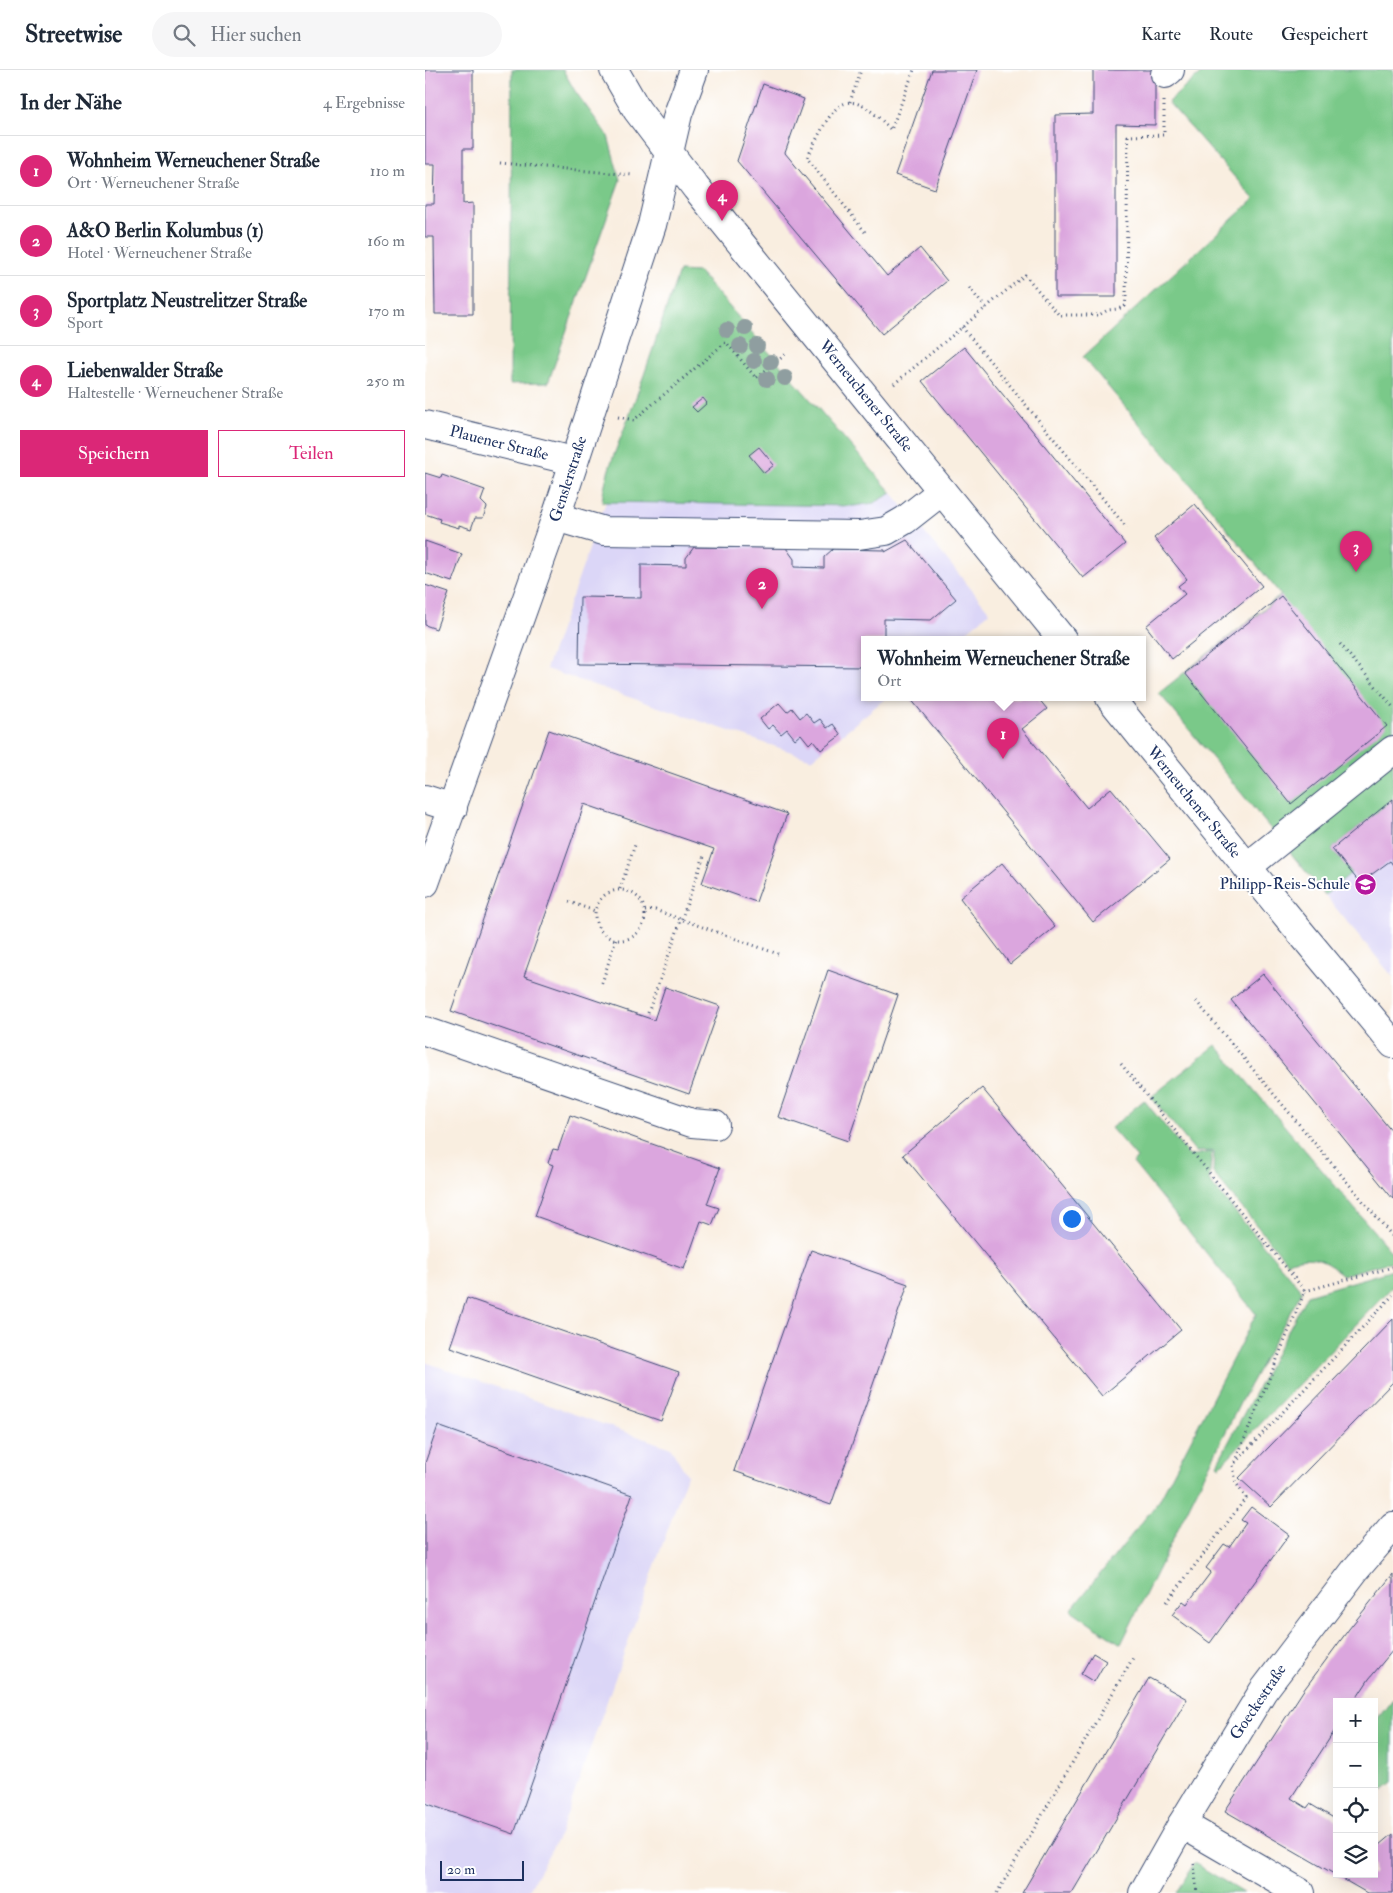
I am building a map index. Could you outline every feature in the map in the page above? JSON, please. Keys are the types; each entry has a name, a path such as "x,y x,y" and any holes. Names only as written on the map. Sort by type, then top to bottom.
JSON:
{"street":[{"name":"Werneuchener Straße","path":"614,70 637,110 722,220 1060,636"},
{"name":"Genslerstraße","path":"425,883 556,517 652,225 678,114 694,70"},
{"name":"Plauener Straße","path":"425,425 573,461"},
{"path":"556,517 604,532 859,535 887,531 905,520 942,491"},
{"name":"Werneuchener Straße","path":"1111,701 1393,1044"},
{"path":"1247,867 1393,750"},
{"path":"425,799 453,808"},
{"path":"425,1031 692,1123 715,1125"},
{"name":"Goeckestraße","path":"1143,1893 1182,1824 1263,1691 1355,1569 1393,1526"},
{"path":"1182,1824 1301,1893"}],"path":[{"path":"850,102 861,70"},
{"path":"865,232 807,158 829,116 840,105 850,102 863,106 876,114 891,130 913,70"},
{"path":"894,384 1025,275 1059,315 1099,315 1108,310 1125,306 1127,298 1128,136 1164,136 1168,72"},
{"path":"500,163 632,175"},
{"path":"969,288 986,308"},
{"path":"962,327 1127,528"},
{"path":"617,417 634,420 726,342 756,378 786,354"},
{"path":"1340,644 1393,707"},
{"path":"620,890 636,842"},
{"path":"649,1013 704,856"},
{"path":"620,890 631,892 638,896 643,903 645,911 642,928 629,938 616,940 605,935 599,929 595,922 595,911 600,898 607,893 620,890"},
{"path":"569,902 595,911"},
{"path":"645,911 655,910 778,954"},
{"path":"602,983 616,940"},
{"path":"1196,1001 1393,1237"},
{"path":"1121,1064 1305,1291"},
{"path":"1305,1291 1393,1267"},
{"path":"1167,1602 1246,1498 1236,1484 1233,1465 1305,1291"},
{"path":"1233,1465 1393,1295"},
{"path":"997,1893 1134,1656"},
{"path":"1193,1858 1197,1893"}],"shaded area":[{"path":"892,493 990,612 961,636 861,636 861,701 882,701 812,759 546,669 606,502 854,506 874,503"},
{"name":"Philipp-Reis-Schule","path":"1393,799 1393,977 1325,895 1351,873 1332,849"},
{"path":"425,1362 671,1448 687,1475 560,1834 527,1893 425,1893"}],"green space":[{"path":"512,70 563,70 575,91 608,136 620,180 548,383 510,384"},
{"path":"1205,70 1393,70 1393,799 1332,849 1351,873 1325,895 1159,693 1281,595 1083,357 1254,199 1168,102"},
{"path":"679,271 699,272 892,493 874,503 854,506 602,502 610,466 628,420"},
{"path":"1216,1045 1393,1254 1393,1261 1343,1275 1329,1265 1310,1258 1287,1262 1213,1173 1214,1151 1196,1152 1151,1097"},
{"path":"1144,1100 1189,1156 1212,1152 1209,1181 1302,1291 1242,1399 1121,1644 1071,1610 1159,1501 1256,1314 1133,1163 1137,1158 1111,1128"},
{"path":"1393,1270 1393,1286 1220,1466 1217,1464 1307,1295"},
{"path":"1393,1699 1393,1782 1378,1794 1378,1743 1378,1718"},
{"path":"1194,1863 1244,1893 1177,1893"}],"building":[{"path":"425,70 473,70 473,149 463,149 463,204 473,203 473,314 435,314 434,237 425,237 425,204 434,204 435,164 425,164"},
{"path":"932,70 977,70 935,189 895,175"},
{"path":"1093,70 1155,70 1155,125 1116,124 1116,297 1055,297 1055,115 1093,114"},
{"path":"763,84 804,99 785,153 887,276 920,248 947,281 882,334 737,161"},
{"path":"964,347 1125,544 1083,578 922,381"},
{"path":"703,398 707,403 697,412 692,407"},
{"path":"759,447 774,465 764,473 749,455"},
{"path":"425,473 441,478 442,475 485,490 481,501 487,507 483,518 475,518 471,529 459,525 459,528 439,522 440,519 425,514"},
{"path":"1195,504 1262,586 1172,659 1146,626 1185,594 1178,586 1187,579 1154,538"},
{"path":"907,540 956,599 931,620 884,619 884,636 861,636 861,667 579,664 580,597 641,598 641,565 686,566 686,558 694,547 786,548 794,559 794,567 824,568 824,557 833,549 885,550 885,552"},
{"path":"425,541 462,554 452,582 425,573"},
{"path":"425,585 449,593 436,629 425,625"},
{"path":"1281,596 1387,726 1291,804 1185,673"},
{"path":"912,701 1040,701 1047,709 1022,729 1087,808 1111,788 1170,859 1093,922"},
{"path":"779,703 787,712 792,708 800,718 806,713 814,723 820,719 827,728 833,724 841,735 821,750 813,740 809,744 801,734 795,739 787,729 781,734 773,725 768,729 760,719"},
{"path":"549,730 787,814 756,902 702,883 714,849 584,804 524,976 654,1020 665,987 720,1006 689,1094 451,1011"},
{"path":"1393,799 1393,865 1390,861 1360,883 1332,849"},
{"path":"1002,863 1055,927 1010,964 960,898"},
{"path":"828,970 898,995 848,1141 778,1117"},
{"path":"1263,974 1393,1133 1393,1199 1231,1000"},
{"path":"982,1088 1181,1330 1102,1396 903,1155"},
{"path":"570,1115 720,1168 707,1204 719,1208 712,1225 701,1221 684,1269 535,1216 553,1165 548,1163 553,1149 558,1150"},
{"path":"811,1250 908,1284 831,1505 734,1471"},
{"path":"467,1298 679,1372 661,1421 450,1347"},
{"path":"1393,1319 1393,1382 1271,1507 1239,1478"},
{"path":"438,1426 632,1495 514,1834 425,1803 425,1463"},
{"path":"1251,1507 1289,1535 1210,1643 1172,1615 1183,1601 1187,1604 1211,1572 1206,1568 1224,1544 1229,1547 1246,1523 1241,1520"},
{"path":"1393,1574 1393,1650 1369,1679 1357,1698 1333,1698 1333,1733 1291,1798 1307,1808 1310,1804 1333,1818 1333,1873 1225,1811 1303,1691"},
{"path":"1093,1653 1106,1661 1094,1682 1081,1674"},
{"path":"1149,1678 1187,1699 1072,1893 1022,1893"},
{"path":"1393,1834 1393,1893 1367,1893 1341,1878 1378,1878 1378,1844 1380,1845"}],"place":[{"name":"Liebenwalder Straße","path":"722,221"},
{"name":"Sportplatz Neustrelitzer Straße","path":"1356,572"},
{"name":"A&O Berlin Kolumbus (1)","path":"762,609"},
{"name":"Wohnheim Werneuchener Straße","path":"1003,759"},
{"name":"Philipp-Reis-Schule","path":"1366,884"}]}
